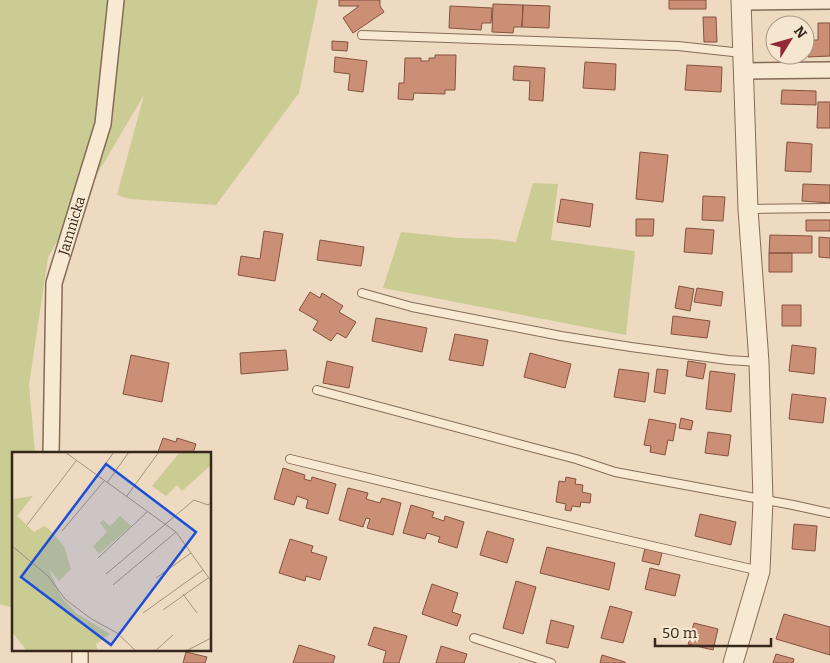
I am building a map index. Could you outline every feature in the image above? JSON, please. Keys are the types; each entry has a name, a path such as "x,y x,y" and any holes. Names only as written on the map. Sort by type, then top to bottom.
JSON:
{"street":[{"name":"Jamnicka","path":"51,452 54,283 103,124 116,0"},
{"path":"733,663 760,571 762,500 759,362 748,209 741,1 830,0"},
{"path":"743,62 830,70"},
{"path":"80,650 80,663"}],"lane":[{"path":"362,34 678,46 743,62"},
{"path":"748,209 830,208"},
{"path":"362,293 412,307 562,336 728,360 759,362"},
{"path":"317,390 576,458 615,472 830,513"},
{"path":"290,459 760,571"},
{"path":"474,638 551,663"}],"green space":[{"path":"0,0 318,0 299,93 216,205 130,199 117,195 144,95 48,257 29,385 35,452 12,452 12,607 0,604"},
{"path":"533,183 558,184 551,240 635,251 626,335 383,288 401,232 516,242"}],"building":[{"path":"339,0 380,0 380,6 384,12 353,33 343,18 359,6 339,6"},
{"path":"669,0 706,0 706,9 669,9"},
{"path":"493,4 523,5 522,27 514,27 513,33 492,32"},
{"path":"523,5 550,6 549,28 522,27"},
{"path":"450,6 492,8 491,23 482,23 481,30 449,28"},
{"path":"703,17 716,17 717,42 704,42"},
{"path":"818,23 830,23 830,56 815,57 815,40 818,40"},
{"path":"332,41 348,42 347,51 332,50"},
{"path":"435,55 456,55 455,90 445,90 445,94 414,93 413,100 398,99 399,83 404,83 405,58 421,58 421,61 429,61 429,58 435,58"},
{"path":"335,57 367,61 363,92 348,90 350,74 334,72"},
{"path":"585,62 616,64 615,90 583,88"},
{"path":"687,65 722,67 721,92 685,90"},
{"path":"514,66 545,68 543,101 529,100 530,81 513,80"},
{"path":"782,90 816,91 816,105 781,104"},
{"path":"818,102 830,102 830,128 817,128"},
{"path":"787,142 812,144 811,172 785,171"},
{"path":"640,152 668,155 663,202 636,199"},
{"path":"803,184 830,185 830,203 802,201"},
{"path":"703,196 725,197 723,221 702,220"},
{"path":"561,199 593,204 590,227 557,222"},
{"path":"636,219 654,219 653,236 636,236"},
{"path":"806,220 830,220 830,231 806,231"},
{"path":"686,228 714,230 712,254 684,252"},
{"path":"264,231 283,234 275,281 238,275 241,256 260,259"},
{"path":"770,235 812,236 812,253 769,253"},
{"path":"819,237 830,238 830,258 819,257"},
{"path":"320,240 364,247 361,266 317,260"},
{"path":"769,253 792,253 792,272 769,272"},
{"path":"679,286 694,289 690,311 675,308"},
{"path":"697,288 723,292 721,306 694,302"},
{"path":"310,292 320,298 322,293 343,306 339,312 356,322 346,338 337,333 331,341 313,330 318,321 299,310"},
{"path":"782,305 801,305 801,326 782,326"},
{"path":"673,316 710,321 707,338 671,334"},
{"path":"376,318 427,328 422,352 372,341"},
{"path":"455,334 488,340 483,366 449,360"},
{"path":"792,345 816,348 814,374 789,371"},
{"path":"286,350 288,370 241,374 240,353"},
{"path":"530,353 571,364 565,388 524,377"},
{"path":"131,355 169,363 162,402 123,394"},
{"path":"327,361 353,367 349,388 323,383"},
{"path":"688,361 706,364 703,379 686,376"},
{"path":"619,369 649,373 645,402 614,397"},
{"path":"657,369 668,370 665,394 654,392"},
{"path":"710,371 735,374 731,412 706,409"},
{"path":"792,394 826,398 823,423 789,419"},
{"path":"681,418 693,421 691,430 679,428"},
{"path":"649,419 676,424 673,441 668,440 665,455 650,452 651,446 644,445"},
{"path":"708,432 731,435 728,456 705,453"},
{"path":"163,438 176,442 177,438 196,444 193,452 158,452"},
{"path":"283,468 305,475 304,479 311,481 312,477 336,484 328,514 306,508 308,500 297,496 294,505 274,499"},
{"path":"566,477 576,479 575,484 583,485 582,492 591,494 590,503 581,502 580,507 572,506 571,511 565,510 566,504 556,502 559,481 565,482"},
{"path":"348,488 368,493 366,499 380,503 382,498 401,503 393,535 367,528 370,519 366,518 363,527 339,520"},
{"path":"411,505 434,512 432,517 444,521 445,516 464,522 457,548 438,542 440,537 427,533 425,539 403,533"},
{"path":"700,514 736,522 731,545 695,536"},
{"path":"794,524 817,526 815,551 792,549"},
{"path":"487,531 514,539 507,563 480,555"},
{"path":"290,539 313,546 311,552 327,557 320,580 306,576 305,581 279,573"},
{"path":"547,547 615,563 609,590 540,573"},
{"path":"645,548 662,553 659,565 642,561"},
{"path":"650,568 680,575 675,596 645,589"},
{"path":"516,581 536,587 523,634 503,628"},
{"path":"432,584 458,593 452,612 461,615 457,626 422,614"},
{"path":"610,606 632,612 623,643 601,638"},
{"path":"784,614 830,627 830,655 776,639"},
{"path":"551,620 574,626 568,648 546,643"},
{"path":"694,623 718,629 713,650 688,644"},
{"path":"374,627 407,636 399,663 383,663 386,651 368,645"},
{"path":"299,645 335,656 333,663 293,663"},
{"path":"441,646 467,654 464,663 436,663"},
{"path":"186,652 207,657 205,663 183,663"},
{"path":"776,654 794,659 793,663 773,663"},
{"path":"602,655 625,662 625,663 600,663"}]}
